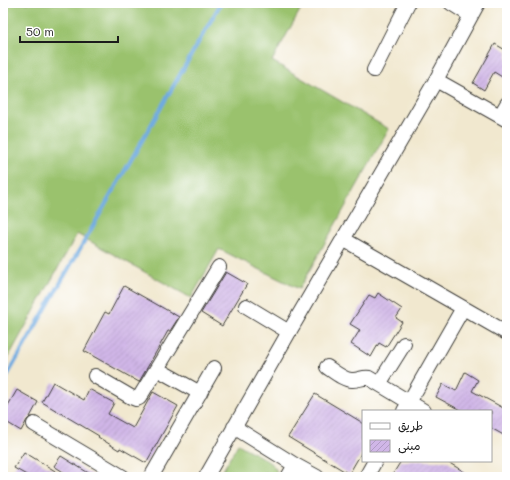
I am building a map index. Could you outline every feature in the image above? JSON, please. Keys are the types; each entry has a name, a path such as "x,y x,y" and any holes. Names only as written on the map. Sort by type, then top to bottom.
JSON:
{"lane":[{"path":"374,70 408,3"},
{"path":"451,3 470,15"},
{"path":"206,477 436,80 470,15 478,3"},
{"path":"436,80 505,113"},
{"path":"343,239 507,333"},
{"path":"95,376 131,397 136,399 141,395 219,267"},
{"path":"246,306 289,332"},
{"path":"407,407 462,308"},
{"path":"378,384 404,344"},
{"path":"327,367 349,380 366,378 378,384 407,407 420,410"},
{"path":"151,477 214,368"},
{"path":"156,369 200,393"},
{"path":"34,424 123,477"},
{"path":"234,427 292,471 317,477"},
{"path":"366,477 374,462"}],"green space":[{"path":"3,3 304,3 272,61 389,129 299,289 219,249 191,298 77,234 3,367"},
{"path":"238,444 273,465 277,473 276,477 265,472 262,477 219,477"}],"building":[{"path":"495,44 507,51 507,80 494,72 484,90 473,83"},
{"path":"226,272 247,284 222,326 201,313"},
{"path":"124,286 179,317 170,331 168,331 139,382 84,351 105,312 109,314"},
{"path":"378,293 402,309 396,318 402,322 386,347 379,343 371,357 351,344 360,330 350,324 369,295 375,298"},
{"path":"465,372 478,380 472,391 507,410 507,437 492,429 492,410 460,410 436,397 443,384 456,391"},
{"path":"53,382 84,400 89,389 114,403 108,414 133,428 153,392 178,406 146,463 120,448 119,450 98,437 99,436 42,402"},
{"path":"17,390 38,402 21,431 3,420 3,414"},
{"path":"315,394 362,422 362,452 349,474 288,437"},
{"path":"24,452 65,477 30,477 14,468"},
{"path":"61,456 95,477 71,477 54,466"},
{"path":"400,462 448,462 473,477 391,477"}],"waterway":[{"path":"3,383 221,3"}]}
